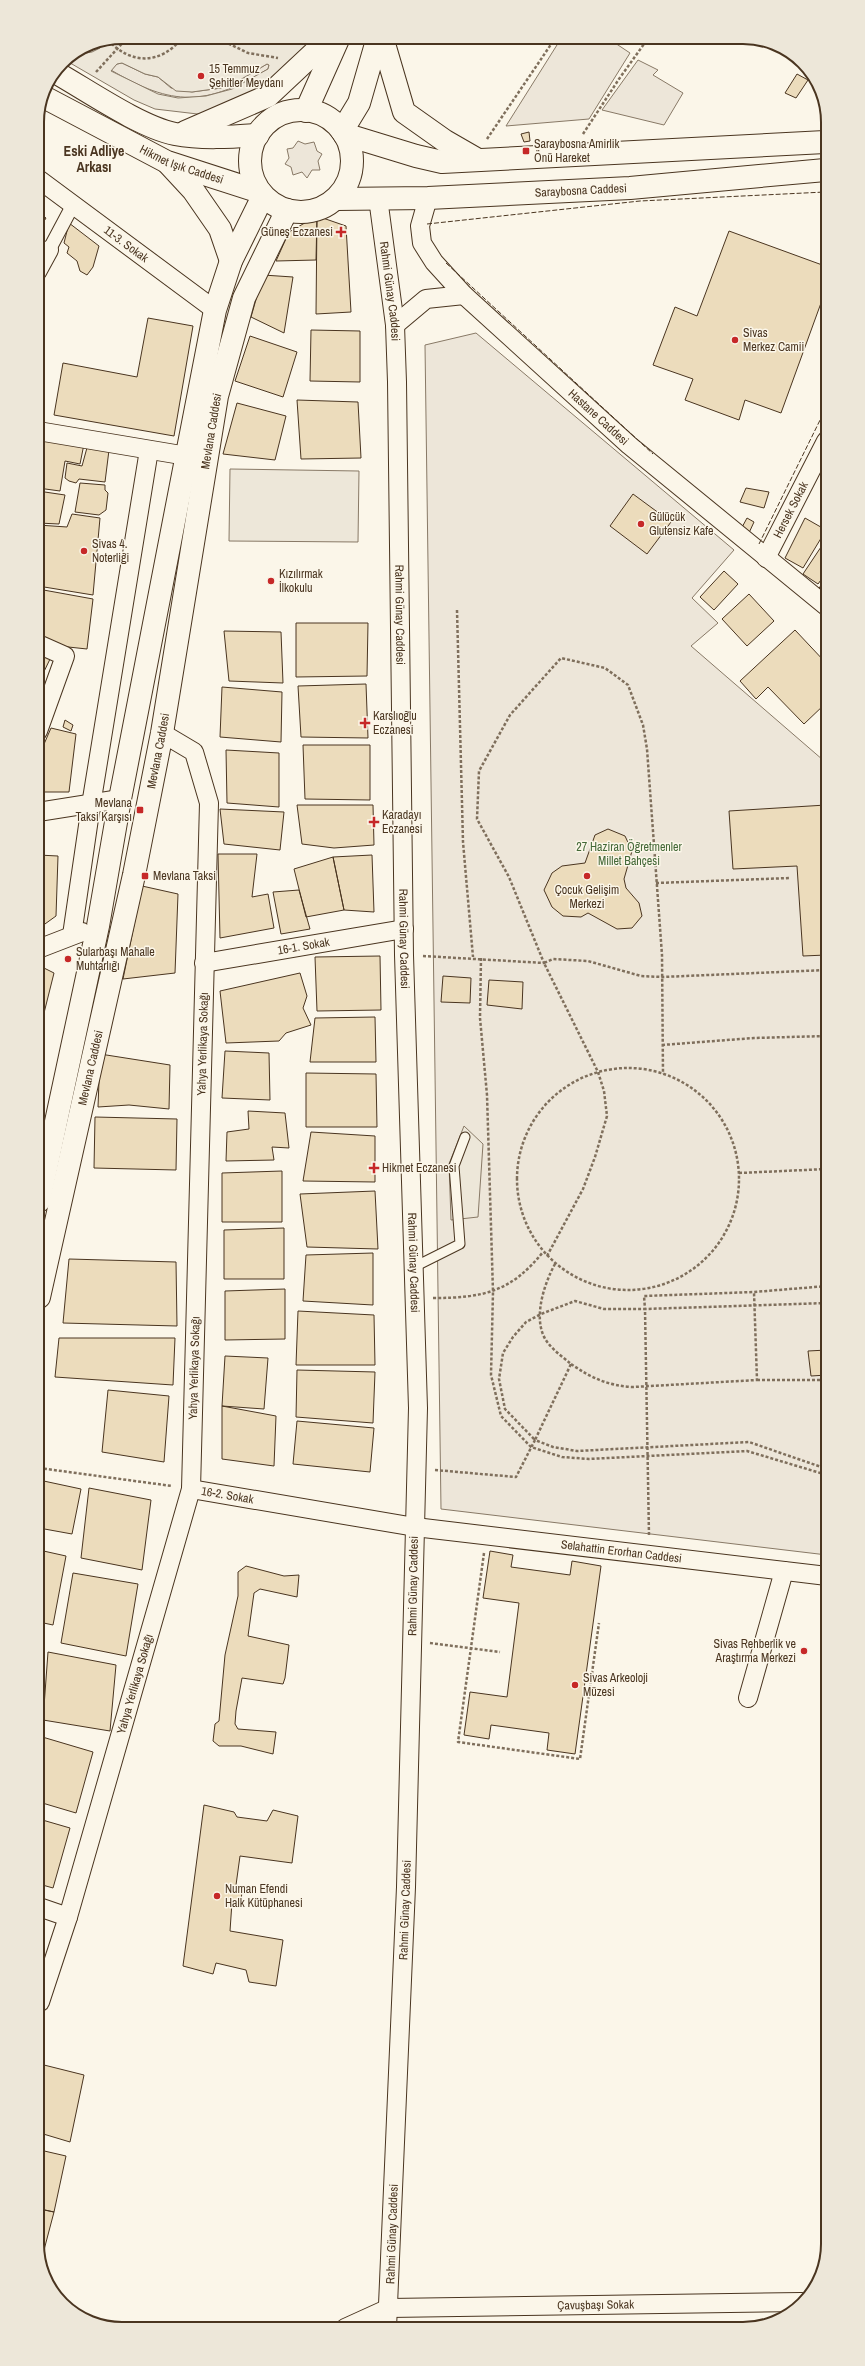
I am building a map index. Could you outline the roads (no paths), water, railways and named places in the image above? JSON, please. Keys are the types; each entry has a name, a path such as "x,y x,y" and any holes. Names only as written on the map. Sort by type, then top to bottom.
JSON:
{"main road":[{"path":"181,134 268,96 300,64 323,44"},
{"path":"306,111 335,44"},
{"path":"343,132 359,103 376,44"},
{"path":"384,44 404,112 445,141 478,160"},
{"name":"Hikmet Işık Caddesi","path":"60,75 126,113 163,129 181,134 224,137 258,134"},
{"name":"Hikmet Işık Caddesi","path":"48,99 167,162 262,194"},
{"path":"292,111 306,111 328,118 343,132 350,149 352,166 347,184 336,199 316,210 304,213 287,210 275,205 262,194 254,180 250,165 250,153 258,134 268,122 278,116 292,111"},
{"path":"343,132 416,156 442,162 821,142"},
{"path":"167,162 193,190 220,229 231,261"},
{"name":"Saraybosna Caddesi","path":"336,199 428,198 630,188 821,170"},
{"name":"Mevlana Caddesi","path":"44,1178 98,926 120,800 215,310 231,261 262,194"},
{"name":"Mevlana Caddesi","path":"44,1275 134,875 162,733 217,396 244,298 287,210"}],"street":[{"name":"11-3. Sokak","path":"44,183 74,203 215,310"},
{"name":"Rahmi Günay Caddesi","path":"378,198 395,325 404,955 418,1408 406,1887 388,2322"},
{"name":"Hastane Caddesi","path":"428,198 420,226 422,243 434,262 464,295 629,445 821,602"},
{"path":"44,259 74,203"},
{"path":"395,325 426,299 464,295"},
{"path":"44,432 187,456"},
{"path":"72,935 91,805 150,450"},
{"name":"Hersek Sokak","path":"766,558 821,451"},
{"path":"44,647 65,656 44,714"},
{"name":"Yahya Yerlikaya Sokağı","path":"44,1990 68,1917 191,1489 209,803 194,752 162,733"},
{"path":"46,810 120,800"},
{"path":"44,947 98,926"},
{"name":"16-1. Sokak","path":"204,963 404,929"},
{"name":"16-2. Sokak","path":"191,1489 415,1526"},
{"name":"Selahattin Erorhan Caddesi","path":"415,1526 821,1575"},
{"path":"748,1698 784,1571"},
{"path":"44,1908 68,1917"},
{"name":"Çavuşbaşı Sokak","path":"389,2308 796,2302"},
{"path":"358,2322 389,2308"}],"lane":[{"path":"414,1267 460,1244 454,1166 465,1137"}],"place":[{"name":"15 Temmuz Şehitler Meydanı","path":"201,76"},
{"name":"Saraybosna Amirlik Önü Hareket","path":"526,151"},
{"name":"Güneş Eczanesi","path":"341,232"},
{"name":"Sivas Merkez Camii","path":"735,340"},
{"name":"Gülücük Glutensiz Kafe","path":"641,524"},
{"name":"Sivas 4. Noterliği","path":"84,551"},
{"name":"Kızılırmak İlkokulu","path":"271,581"},
{"name":"Karslıoğlu Eczanesi","path":"365,723"},
{"name":"Mevlana Taksi Karşısı","path":"140,810"},
{"name":"Karadayı Eczanesi","path":"374,822"},
{"name":"Mevlana Taksi","path":"145,876"},
{"name":"Çocuk Gelişim Merkezi","path":"587,876"},
{"name":"Sularbaşı Mahalle Muhtarlığı","path":"68,959"},
{"name":"Hikmet Eczanesi","path":"374,1168"},
{"name":"Sivas Rehberlik ve Araştırma Merkezi","path":"804,1651"},
{"name":"Sivas Arkeoloji Müzesi","path":"575,1685"},
{"name":"Numan Efendi Halk Kütüphanesi","path":"217,1896"}],"district":[{"name":"Eski Adliye Arkası","path":"94,160"}],"park label":[{"name":"27 Haziran Öğretmenler Millet Bahçesi","path":"629,854"}]}
